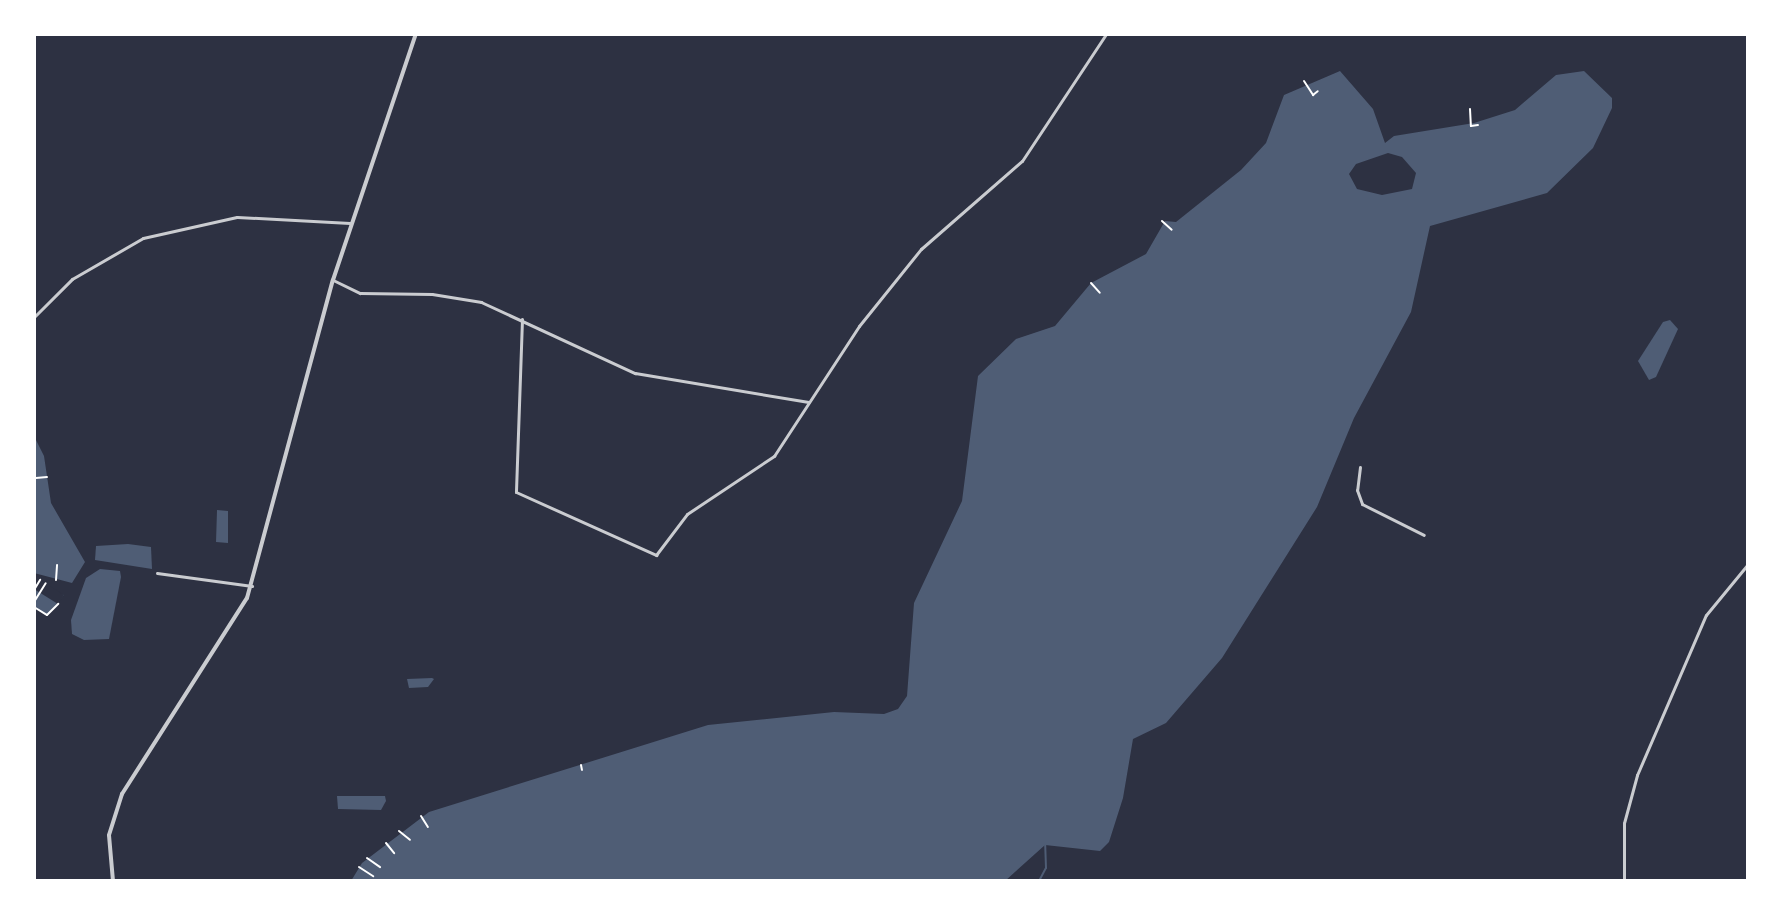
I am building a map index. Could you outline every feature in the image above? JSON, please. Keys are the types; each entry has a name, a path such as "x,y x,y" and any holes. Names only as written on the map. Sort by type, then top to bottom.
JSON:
{"street":[{"path":"113,881 109,835 122,794 252,586 333,280 416,34"},
{"path":"522,319 516,492 656,555 687,514 774,456 842,348 921,249 1022,161 1106,34"},
{"path":"34,317 72,279 143,238 237,217 350,223"},
{"path":"333,280 360,293 432,294 481,302 635,373 809,402"},
{"path":"1360,467 1357,490 1362,504 1424,535"},
{"path":"1624,881 1624,823 1637,775 1706,615 1748,564"},
{"path":"157,573 252,586"}],"path":[{"path":"1304,81 1313,95 1318,91"},
{"path":"1470,109 1469,126 1478,125"},
{"path":"1162,221 1172,230"},
{"path":"1091,283 1100,293"},
{"path":"36,478 47,477"},
{"path":"56,580 57,565"},
{"path":"34,590 40,580"},
{"path":"34,602 46,583"},
{"path":"34,607 47,615 58,604"},
{"path":"581,765 582,770"},
{"path":"421,816 428,827"},
{"path":"399,831 410,840"},
{"path":"386,843 394,853"},
{"path":"367,858 380,867"},
{"path":"359,867 373,876"}],"water":[{"path":"1340,71 1373,109 1385,143 1394,136 1474,123 1515,110 1556,75 1584,71 1612,98 1612,108 1593,148 1547,193 1430,226 1411,312 1354,418 1317,507 1222,658 1166,723 1133,739 1123,798 1109,842 1100,851 1045,845 1005,881 351,881 362,863 429,812 708,725 834,712 884,714 898,709 907,696 914,603 962,501 978,376 1016,339 1055,326 1091,283 1146,254 1165,221 1176,222 1241,170 1266,143 1284,95","holes":["1388,153 1402,157 1416,173 1412,189 1382,195 1357,189 1349,174 1356,164"]},
{"path":"1670,320 1678,329 1656,377 1649,380 1638,361 1663,322"},
{"path":"34,436 44,456 51,503 85,562 72,583 34,573"},
{"path":"217,510 228,511 228,543 216,542"},
{"path":"128,544 151,547 152,569 95,560 96,546"},
{"path":"100,569 120,571 121,577 109,639 84,640 72,634 71,620 86,578"},
{"path":"34,589 64,595 47,615 34,607"},
{"path":"407,679 434,679 428,687 409,688"},
{"path":"337,796 385,796 386,801 381,810 338,809"}],"pier":[{"path":"39,579 64,595 58,604 34,589"}],"waterway":[{"path":"1039,881 1046,868 1045,845"}]}
